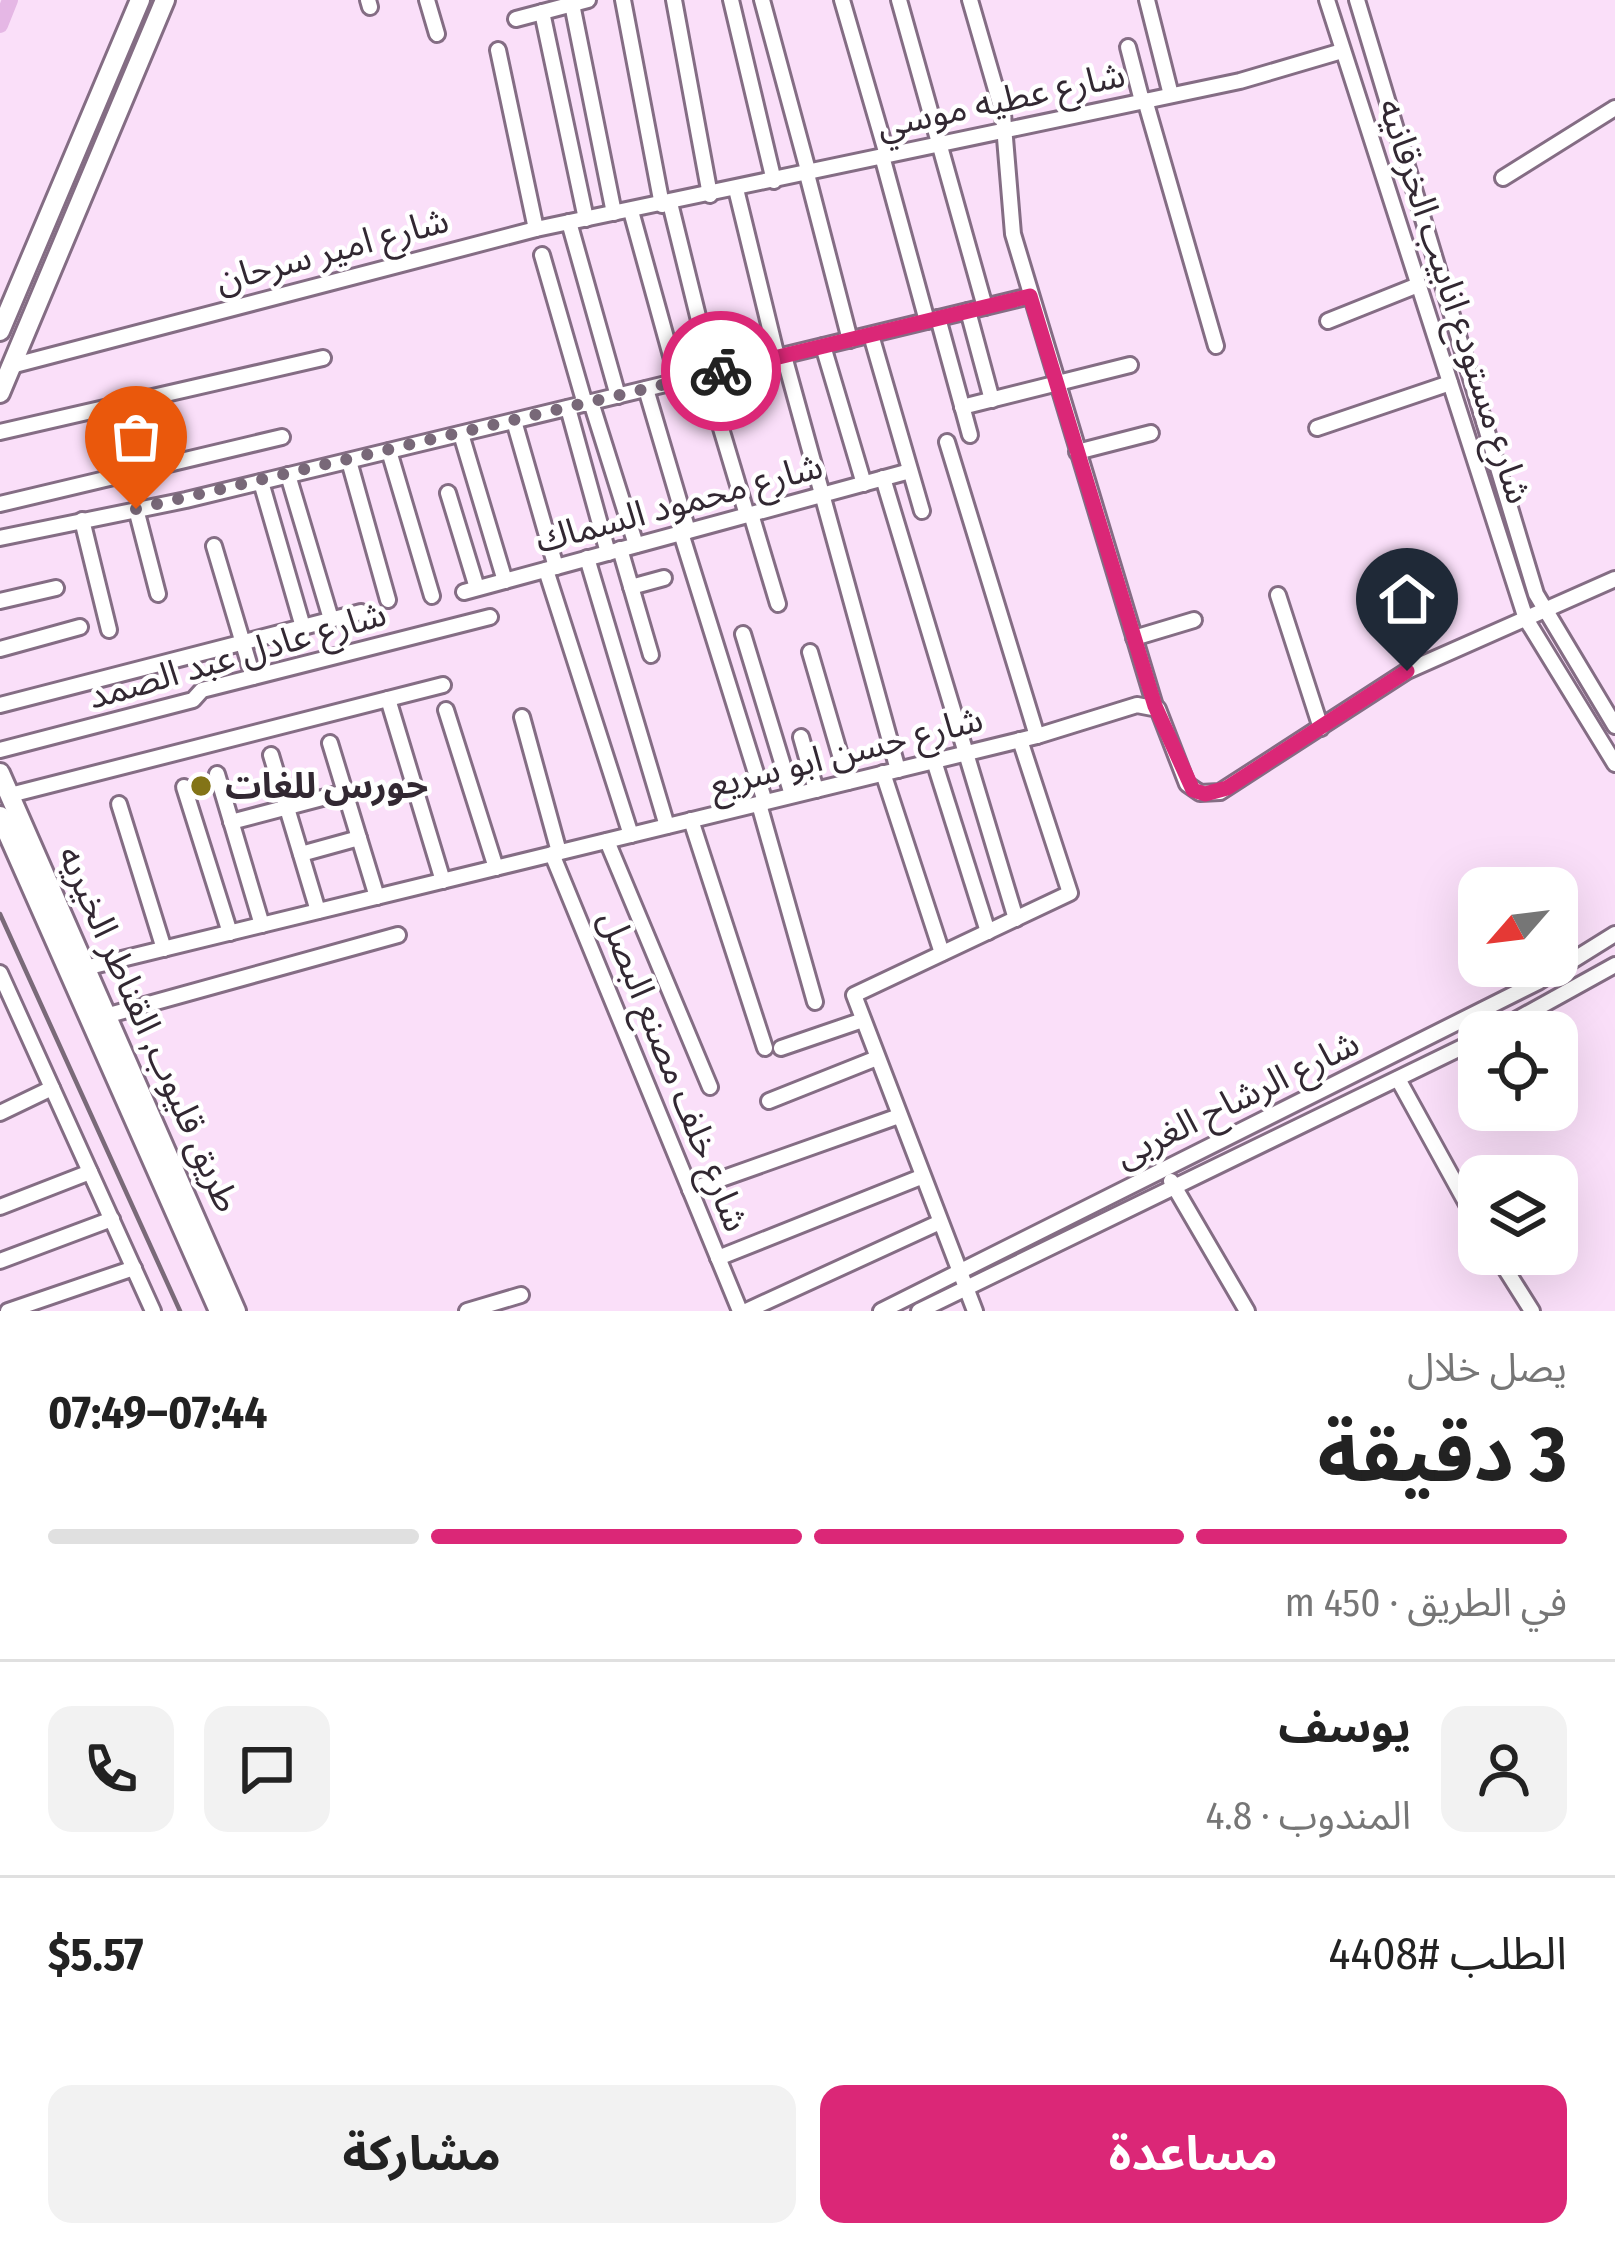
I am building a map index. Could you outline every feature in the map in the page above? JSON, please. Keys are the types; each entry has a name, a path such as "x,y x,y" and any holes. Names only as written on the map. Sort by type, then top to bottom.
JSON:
{"main road":[{"path":"0,332 140,0"},
{"path":"0,393 165,0"},
{"name":"طريق قليوب, القناطر الخيريه","path":"0,773 236,1311"},
{"name":"طريق قليوب, القناطر الخيريه","path":"0,816 219,1311"}],"street":[{"path":"427,0 437,34"},
{"path":"623,0 666,204 709,374 778,604"},
{"path":"674,0 710,195"},
{"path":"731,0 774,181"},
{"path":"762,0 850,340"},
{"path":"842,0 932,320 970,435"},
{"path":"899,0 985,307"},
{"path":"970,0 1005,128 1009,215 1030,296 1155,706 1187,784 1205,794 1227,788 1407,671 1615,579"},
{"path":"1147,0 1171,95"},
{"name":"شارع مستودع انابيب الخرقانيه","path":"1327,0 1526,620"},
{"name":"شارع مستودع انابيب الخرقانيه","path":"1357,0 1545,612"},
{"path":"516,19 580,2 622,212 678,381"},
{"path":"542,12 586,219"},
{"path":"1128,47 1216,346"},
{"path":"498,50 536,229"},
{"name":"شارع عطيه موسي","path":"666,204 939,141 1171,95 1342,51"},
{"path":"1503,178 1615,108"},
{"path":"736,189 942,953"},
{"name":"شارع امير سرحان","path":"11,366 536,229 666,204"},
{"path":"569,222 618,396"},
{"path":"542,255 588,403 651,655"},
{"path":"1328,321 1418,285"},
{"path":"0,538 261,482 1030,296"},
{"path":"968,311 992,400"},
{"path":"872,334 922,511"},
{"path":"823,346 864,484"},
{"path":"0,432 323,358"},
{"path":"962,407 1130,365"},
{"path":"1317,428 1450,383"},
{"path":"646,389 815,1002"},
{"path":"568,408 621,549"},
{"path":"514,421 551,568 631,835"},
{"path":"1077,452 1150,433"},
{"path":"461,434 505,581"},
{"path":"0,504 282,437"},
{"path":"946,442 1037,736"},
{"path":"389,451 432,596"},
{"path":"349,461 388,600"},
{"name":"شارع محمود السماك","path":"448,493 470,590 910,471"},
{"path":"289,475 331,619"},
{"path":"884,478 1016,920"},
{"path":"261,482 303,626"},
{"path":"136,509 158,594"},
{"path":"82,520 110,630"},
{"path":"214,546 253,677"},
{"path":"587,559 667,826"},
{"path":"632,586 664,578"},
{"path":"0,602 56,588"},
{"path":"1278,595 1321,728"},
{"path":"0,705 361,612"},
{"path":"1545,612 1615,726"},
{"name":"شارع عادل عبد الصمد","path":"0,750 193,700 202,690 490,617"},
{"path":"1134,638 1194,620"},
{"path":"1526,620 1615,764"},
{"path":"0,649 80,628"},
{"path":"743,634 792,796"},
{"path":"810,652 848,782"},
{"path":"10,795 443,685"},
{"path":"388,699 442,881"},
{"name":"شارع حسن ابو سريع","path":"89,967 1037,736 1137,705 1155,706"},
{"path":"446,710 496,868"},
{"name":"شارع خلف مصنع البصل","path":"522,717 556,853 743,1311"},
{"path":"801,737 816,790"},
{"path":"975,1311 938,1223 855,992 1066,897 1070,890 1020,740"},
{"path":"331,742 377,897"},
{"path":"272,755 318,911"},
{"path":"934,761 988,932"},
{"path":"217,774 262,925"},
{"path":"184,787 230,933"},
{"path":"231,822 345,792"},
{"path":"119,804 164,949"},
{"path":"691,820 773,1048 863,1020"},
{"path":"301,854 359,838"},
{"path":"607,841 710,1087"},
{"name":"شارع الرشاح الغربى","path":"881,1311 1355,1075 1615,934"},
{"path":"109,1015 398,935"},
{"path":"1532,1011 1608,969 1588,952"},
{"path":"0,973 153,1311"},
{"name":"شارع الرشاح الغربى","path":"919,1311 1458,1049"},
{"path":"769,1101 877,1058"},
{"path":"1355,1075 1366,1094"},
{"path":"1398,1079 1458,1188"},
{"path":"0,1113 52,1088"},
{"path":"690,1190 898,1116"},
{"path":"1162,1169 1247,1311"},
{"path":"0,1207 90,1172"},
{"path":"718,1258 921,1177"},
{"path":"0,1261 112,1219"},
{"path":"743,1311 938,1223"},
{"path":"1007,1246 1016,1264"},
{"path":"16,1310 134,1268"},
{"path":"1509,1275 1532,1311"},
{"path":"467,1311 520,1295"}],"waterway":[{"path":"0,25 10,0"}],"railway":[{"path":"0,914 180,1311"}],"way so far":[{"path":"136,509 721,371"}],"place":[{"name":"حورس للغات","path":"201,786"}],"route":[{"path":"721,371 1030,296 1155,706 1193,790 1220,792 1407,671"}]}
